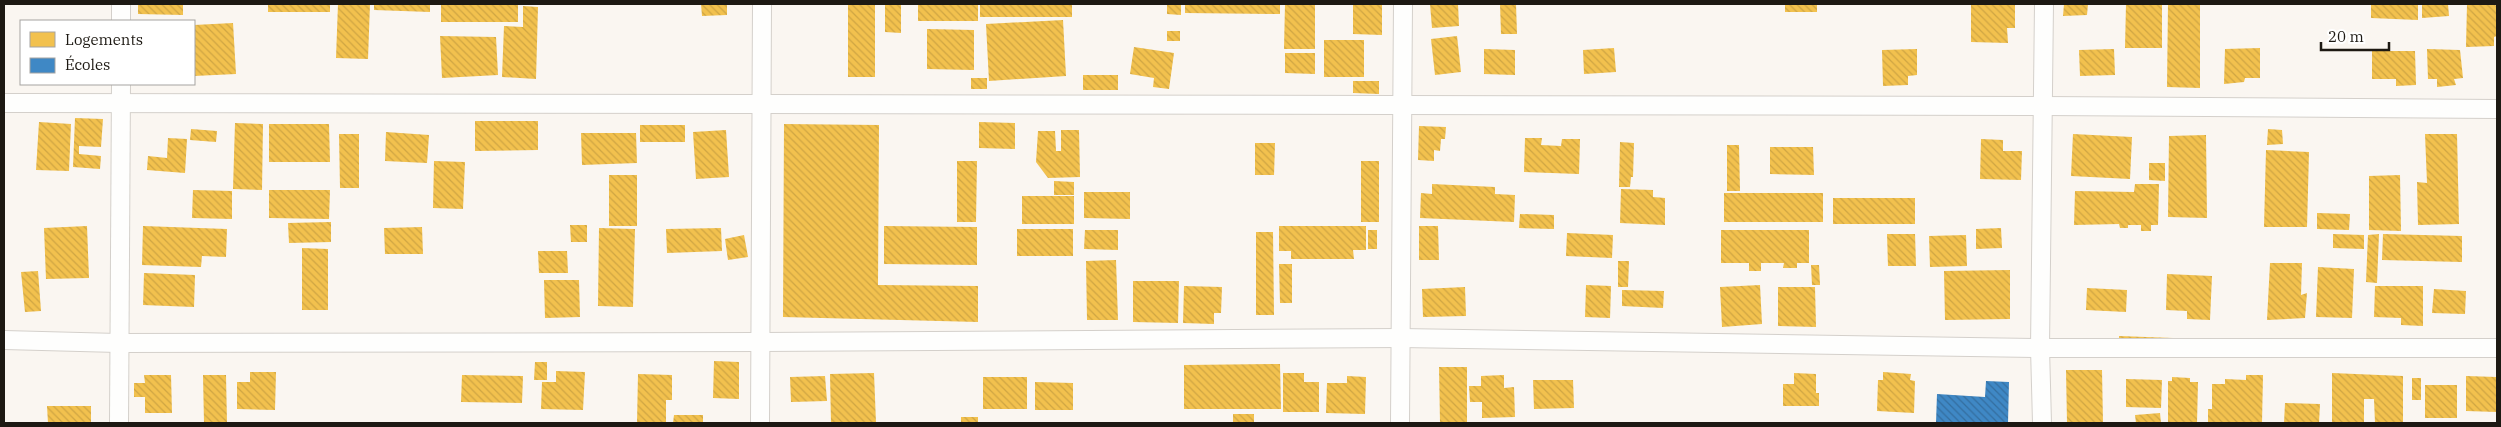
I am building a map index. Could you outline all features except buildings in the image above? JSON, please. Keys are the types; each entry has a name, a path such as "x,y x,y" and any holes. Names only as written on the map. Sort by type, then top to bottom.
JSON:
{"street":[{"path":"121,4 121,20"},
{"path":"760,423 762,4"},
{"path":"1400,423 1403,4"},
{"path":"2042,423 2040,348 2044,4"},
{"path":"119,423 121,85"},
{"path":"4,103 1402,104 2497,109"},
{"path":"4,340 118,343 761,342 1401,338 2040,348 2497,348"}]}
